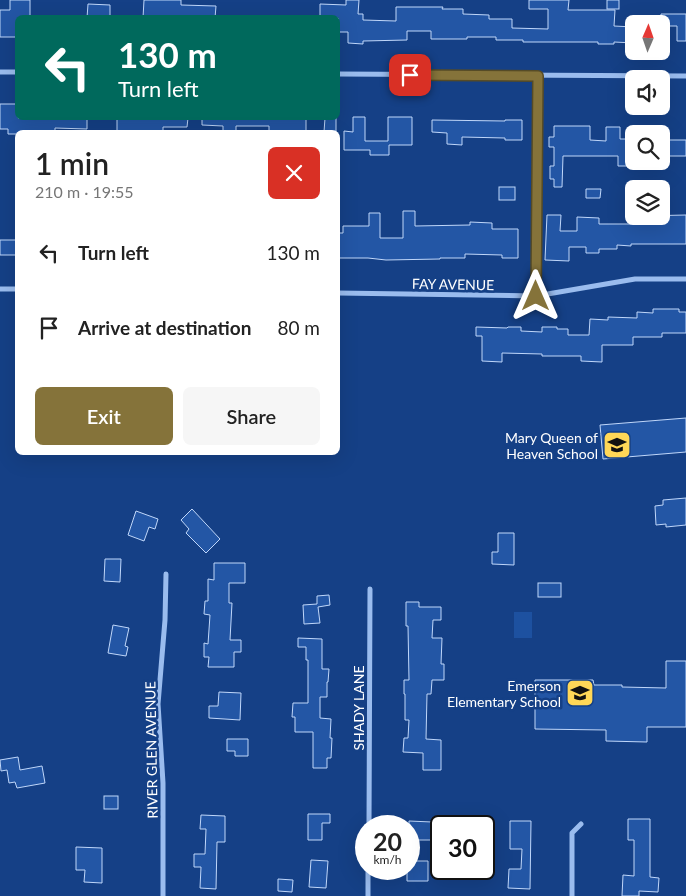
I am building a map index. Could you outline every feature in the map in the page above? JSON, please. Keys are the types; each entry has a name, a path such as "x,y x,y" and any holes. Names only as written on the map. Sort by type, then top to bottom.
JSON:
{"street":[{"path":"0,72 15,72"},
{"path":"340,74 686,76"},
{"path":"536,296 538,76"},
{"name":"FAY AVENUE","path":"340,293 536,296 635,279 686,279"},
{"path":"0,289 15,289"},
{"name":"RIVER GLEN AVENUE","path":"163,896 163,783 158,704 165,620 166,574"},
{"name":"SHADY LANE","path":"369,815 370,589"},
{"path":"572,896 572,833 581,824"},
{"path":"368,880 368,896"}],"shaded area":[{"path":"514,612 532,612 532,638 514,638"}],"building":[{"path":"10,0 30,0 30,15 15,15 15,37 0,37 0,10 10,10"},
{"path":"144,0 181,0 181,5 216,6 215,15 143,15"},
{"path":"346,0 359,0 358,14 363,14 363,20 396,21 396,7 443,7 442,9 463,9 463,14 489,15 489,19 512,19 512,28 548,29 548,9 529,9 529,0 569,0 568,10 615,10 614,26 625,27 625,43 598,44 598,42 523,42 523,40 496,40 496,37 431,39 431,31 407,31 407,40 363,41 363,44 348,43 348,32 340,32 340,15 320,15 320,4 346,5"},
{"path":"607,0 619,0 619,9 607,9"},
{"path":"88,4 110,5 110,15 87,15"},
{"path":"686,14 686,41 677,41 677,26 670,26 670,15 661,15"},
{"path":"0,104 15,104 15,120 87,120 87,129 15,130 15,134 8,134 8,129 0,129"},
{"path":"353,117 365,117 365,141 388,141 388,117 412,117 412,145 389,145 389,155 370,155 370,150 344,150 344,131 353,132"},
{"path":"117,120 188,120 187,127 163,127 163,130 117,130"},
{"path":"202,120 306,120 306,130 269,130 269,126 236,126 236,130 223,130 223,126 202,125"},
{"path":"325,120 336,120 336,130 324,130"},
{"path":"432,120 522,120 522,140 462,137 462,145 447,144 447,133 432,132"},
{"path":"554,126 590,126 590,140 606,141 606,127 620,127 620,139 625,139 625,166 618,166 618,156 563,156 562,187 554,187 554,179 550,179 550,166 554,166 554,147 549,147 549,137 554,137"},
{"path":"670,140 686,140 686,156 670,156"},
{"path":"499,187 515,187 515,200 499,200"},
{"path":"586,189 601,189 600,198 586,198"},
{"path":"403,211 415,211 415,226 470,225 470,222 492,223 492,229 518,229 518,258 502,258 502,255 465,254 465,258 440,259 386,260 340,258 340,233 343,233 343,226 369,226 369,213 380,213 380,238 403,238"},
{"path":"547,215 561,215 560,231 577,231 577,217 599,218 599,224 670,225 670,215 686,215 686,244 617,245 617,249 599,249 599,253 586,253 586,247 569,247 569,261 545,260"},
{"path":"0,240 15,240 15,255 0,255"},
{"path":"653,309 679,309 679,312 686,312 686,333 662,333 662,337 633,337 633,345 602,345 602,362 581,361 581,356 502,353 502,362 482,361 482,336 476,336 476,327 521,327 521,331 542,332 542,327 557,327 557,329 568,329 568,335 589,335 590,319 608,320 608,317 637,318 637,312 653,313"},
{"path":"686,418 686,452 603,459 600,425"},
{"path":"686,498 686,525 666,527 666,524 656,525 655,506 663,505 663,500"},
{"path":"192,509 220,539 206,553 186,533 189,529 181,520"},
{"path":"136,511 158,519 155,529 149,527 144,541 128,535"},
{"path":"498,533 514,533 514,565 492,564 492,552 498,552"},
{"path":"105,559 121,559 120,582 104,581"},
{"path":"214,563 245,563 245,583 229,583 229,603 232,603 230,640 241,640 241,652 234,652 234,667 208,667 209,657 204,657 204,643 208,644 210,615 204,614 205,601 208,601 208,579 214,580"},
{"path":"538,583 561,583 561,597 538,597"},
{"path":"329,595 330,605 318,607 320,623 304,624 303,605 317,604 317,596"},
{"path":"406,602 419,602 419,607 441,607 441,620 433,620 432,638 442,638 441,664 444,664 444,680 432,680 431,694 427,694 426,739 441,740 441,770 423,770 423,753 403,752 404,738 408,738 409,720 405,720 404,694 404,680 409,680"},
{"path":"113,625 129,628 125,646 128,647 126,656 108,653"},
{"path":"298,638 322,639 322,669 329,669 327,697 320,697 320,718 331,719 331,758 327,758 327,768 313,768 313,732 295,732 295,717 292,717 293,703 308,703 308,660 306,660 306,647 298,647"},
{"path":"666,661 686,661 686,727 647,727 647,742 606,741 606,730 535,729 535,680 593,680 594,685 666,688"},
{"path":"219,692 241,693 240,720 209,718 209,706 218,706"},
{"path":"227,739 248,739 248,756 235,756 235,751 227,751"},
{"path":"18,757 20,770 42,766 45,783 17,788 15,782 9,783 7,770 1,771 0,760"},
{"path":"104,796 118,796 118,809 104,809"},
{"path":"308,814 330,814 330,823 322,823 322,840 308,840"},
{"path":"201,815 225,816 225,842 217,842 216,889 200,888 201,867 194,867 194,854 205,854 206,829 200,829"},
{"path":"628,819 650,819 650,877 659,878 658,892 639,891 639,896 622,896 623,875 634,876 634,840 628,840"},
{"path":"420,821 430,822 430,840 420,840"},
{"path":"510,821 531,821 530,889 508,888 509,869 521,869 522,849 510,849"},
{"path":"76,847 102,848 102,883 84,882 85,870 76,870"},
{"path":"311,860 328,861 326,888 309,887"},
{"path":"420,861 428,861 428,881 407,881 420,880"},
{"path":"278,879 293,880 292,892 278,891"}],"place":[{"name":"Mary Queen of Heaven School","path":"617,445"},
{"name":"Emerson Elementary School","path":"580,693"}],"route":[{"path":"410,75 538,76 536,296"}]}
